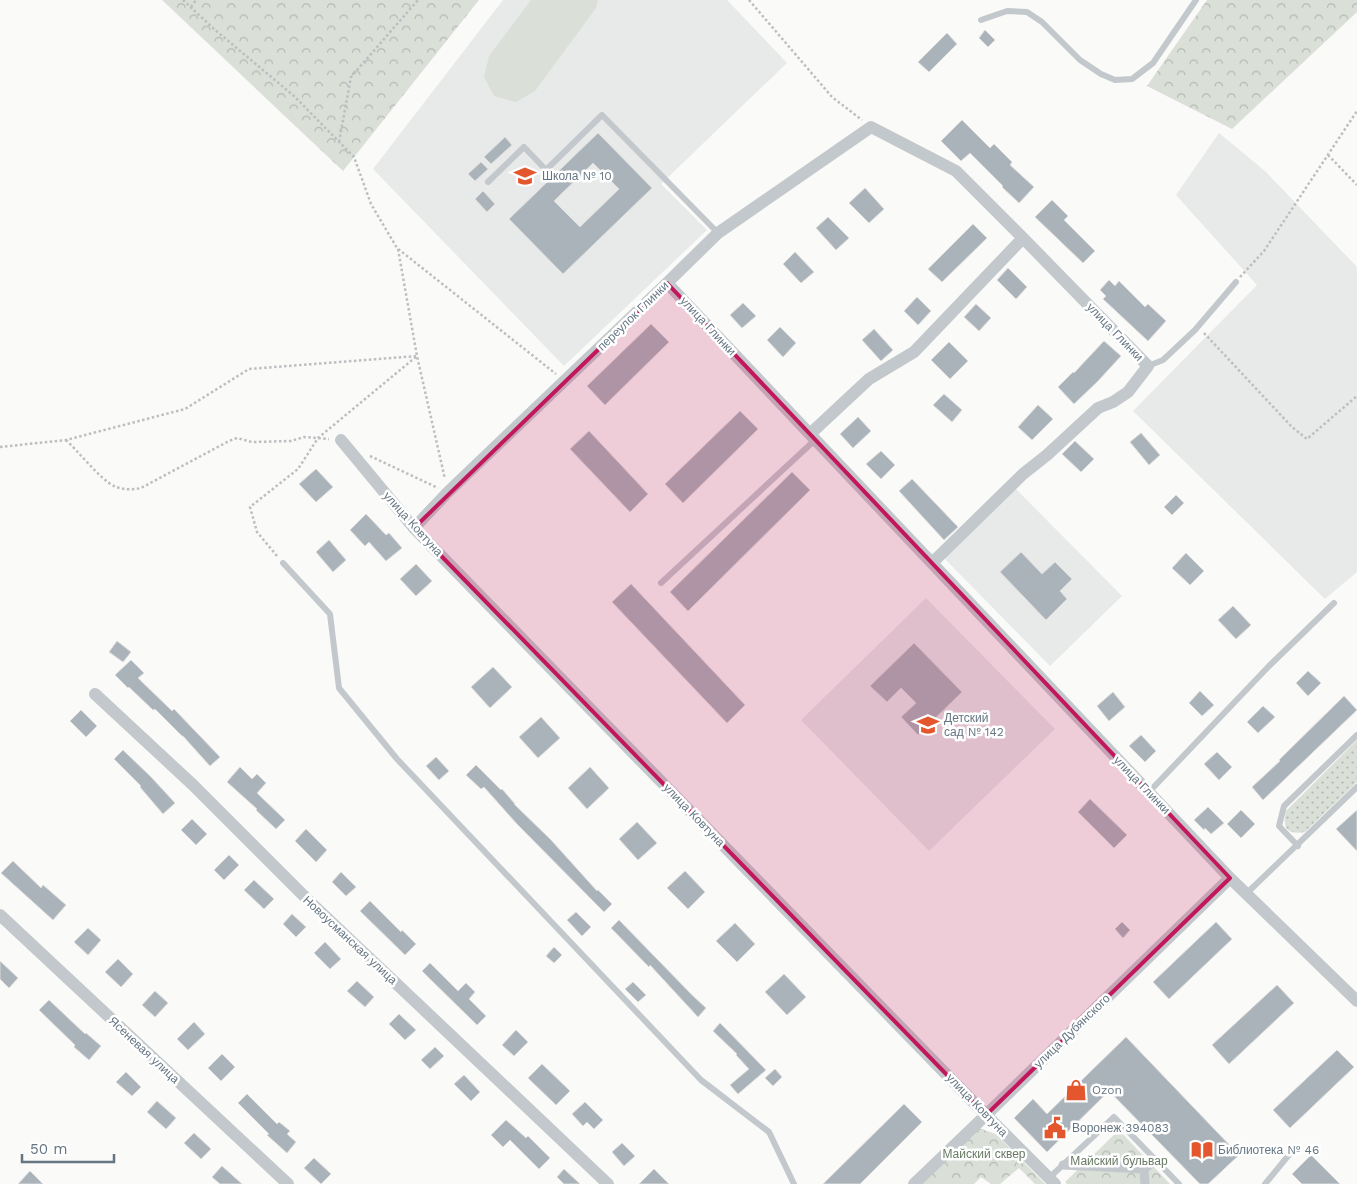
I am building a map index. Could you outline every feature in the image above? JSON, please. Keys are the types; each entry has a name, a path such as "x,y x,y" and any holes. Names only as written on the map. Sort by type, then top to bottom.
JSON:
{"street":[{"name":"переулок Глинки","path":"414,528 448,492 565,382 718,232 871,127"},
{"name":"улица Глинки","path":"871,127 956,171 1148,366 1128,392 1113,402 1098,408 1047,456 1023,474 932,564"},
{"path":"812,437 869,379 914,352 1024,238"},
{"name":"улица Глинки","path":"667,283 1230,878 1357,1000"},
{"name":"улица Ковтуна","path":"341,440 414,528 1052,1181"},
{"name":"Новоусманская улица","path":"95,694 193,785 308,900 608,1184"},
{"name":"улица Дубянского","path":"914,1184 1230,878"},
{"name":"Ясеневая улица","path":"0,915 288,1184"},
{"path":"1063,1165 1144,1170 1156,1160"},
{"path":"1144,1170 1145,1184"}],"lane":[{"path":"981,20 1007,11 1027,12 1042,22 1080,60 1100,74 1115,80 1132,79 1153,63 1196,0"},
{"path":"488,182 524,147 546,170 602,115 718,232"},
{"path":"1148,366 1162,360 1198,327 1236,282"},
{"path":"661,583 812,437"},
{"path":"283,564 330,614 338,688 379,738 701,1080 770,1132 794,1184"},
{"path":"1149,792 1269,666 1334,603"},
{"path":"1298,846 1280,826 1284,806 1357,735"},
{"path":"1246,894 1298,846 1357,787"},
{"path":"1052,1181 1063,1165 1114,1117 1179,1184"},
{"path":"1265,1184 1292,1151"}],"path":[{"path":"183,0 214,29 294,96 354,157 371,204 398,248 565,382"},
{"path":"191,8 196,0"},
{"path":"339,142 351,78 418,0"},
{"path":"749,0 832,97 871,127"},
{"path":"1236,282 1264,250 1357,111"},
{"path":"1328,154 1357,185"},
{"path":"398,248 417,356 448,492"},
{"path":"1198,327 1292,427 1307,439 1357,396"},
{"path":"283,564 257,532 250,507 298,469 318,438 417,356"},
{"path":"0,447 66,440 185,409 250,369 417,356"},
{"path":"66,440 112,485 123,489 142,488 237,438 252,442 291,441 304,437 341,440"},
{"path":"368,455 448,492"}],"highlighted area":[{"path":"667,283 1230,878 986,1115 414,528"}],"shaded area":[{"name":"Школа № 10","path":"503,0 727,0 787,63 661,184 707,230 564,366 373,169"},
{"path":"1219,133 1265,171 1357,267 1357,572 1325,599 1133,411 1257,285 1176,195"},
{"path":"1015,488 1122,596 1050,666 944,558"},
{"name":"Детский сад № 142","path":"926,598 1055,729 929,851 801,720"}],"green space":[{"path":"162,0 479,0 343,171"},
{"path":"531,0 598,0 596,8 535,91 516,102 494,96 484,77 489,56"},
{"path":"1207,0 1357,0 1357,12 1232,129 1147,86"},
{"path":"1357,740 1357,782 1305,832 1299,833 1287,829 1285,822 1286,811"},
{"name":"Майский сквер","path":"978,1128 996,1134 1045,1184 1035,1184 1019,1168 1000,1184 991,1184 981,1177 974,1184 920,1184"},
{"name":"Майский бульвар","path":"1119,1130 1170,1184 1067,1184 1065,1182"}],"building":[{"path":"985,30 995,40 988,47 979,38"},
{"path":"947,33 957,44 929,72 918,62"},
{"path":"962,120 990,148 994,144 1012,162 1010,165 1034,187 1019,203 970,153 961,161 941,141"},
{"path":"598,133 652,188 563,274 509,219","holes":["593,163 619,189 580,227 554,201"]},
{"path":"505,137 512,145 491,164 484,157"},
{"path":"481,162 488,169 475,181 468,174"},
{"path":"865,188 884,209 869,223 849,203"},
{"path":"483,191 495,204 487,212 475,199"},
{"path":"1052,200 1068,216 1064,220 1095,251 1083,263 1035,217"},
{"path":"828,217 849,238 836,250 816,228"},
{"path":"973,224 987,238 942,282 928,269"},
{"path":"795,252 814,272 801,283 783,264"},
{"path":"1008,268 1027,287 1016,299 997,280"},
{"path":"1109,280 1115,286 1119,281 1145,307 1148,304 1166,321 1148,341 1103,299 1106,296 1100,290"},
{"path":"917,297 931,311 918,325 904,311"},
{"path":"743,303 756,316 742,328 730,315"},
{"path":"976,304 991,318 979,331 964,317"},
{"path":"651,324 669,342 605,405 587,386"},
{"path":"780,327 796,343 783,357 767,340"},
{"path":"874,329 893,350 881,361 862,340"},
{"path":"1104,341 1121,356 1074,404 1058,387"},
{"path":"949,342 968,361 950,379 931,360"},
{"path":"944,394 962,410 952,422 933,405"},
{"path":"1038,405 1053,419 1032,440 1018,427"},
{"path":"740,411 758,429 683,503 665,484"},
{"path":"858,417 871,431 853,448 840,434"},
{"path":"589,431 648,494 630,512 570,449"},
{"path":"1141,433 1160,455 1149,465 1130,442"},
{"path":"1075,441 1094,459 1081,472 1062,454"},
{"path":"881,451 895,465 881,479 866,464"},
{"path":"316,469 333,487 316,502 299,484"},
{"path":"792,472 810,490 688,611 670,592"},
{"path":"912,479 958,527 944,540 899,491"},
{"path":"1176,495 1184,503 1172,515 1164,507"},
{"path":"366,514 386,535 389,533 402,548 386,561 369,542 365,546 350,530"},
{"path":"329,540 346,560 333,572 316,552"},
{"path":"1021,552 1042,574 1055,562 1072,579 1060,591 1067,599 1046,620 1000,572"},
{"path":"1186,553 1204,571 1190,585 1172,568"},
{"path":"416,564 432,581 416,596 400,579"},
{"path":"631,584 745,705 727,723 612,602"},
{"path":"1233,606 1251,625 1236,639 1218,620"},
{"path":"117,641 131,652 123,662 109,652"},
{"path":"914,643 962,692 918,735 901,717 916,703 901,688 887,702 870,686"},
{"path":"131,660 144,673 138,678 172,711 174,709 220,757 210,766 155,709 153,710 115,675"},
{"path":"493,667 512,687 490,708 471,687"},
{"path":"1308,671 1321,683 1308,696 1296,683"},
{"path":"1200,691 1214,705 1202,716 1189,703"},
{"path":"1113,692 1125,707 1109,721 1097,706"},
{"path":"1344,696 1357,710 1263,800 1252,787"},
{"path":"1263,706 1275,717 1258,733 1247,722"},
{"path":"81,710 97,726 86,737 70,721"},
{"path":"541,717 560,738 538,758 519,737"},
{"path":"1141,735 1156,751 1145,762 1129,746"},
{"path":"123,750 175,803 163,814 141,786 114,759"},
{"path":"1217,752 1232,767 1219,780 1204,764"},
{"path":"436,757 449,771 439,780 426,766"},
{"path":"476,765 502,789 597,891 612,904 604,912 517,824 484,787 481,789 466,775"},
{"path":"240,767 252,779 257,774 266,783 257,793 285,820 276,829 227,782"},
{"path":"590,767 609,788 587,809 568,788"},
{"path":"1090,799 1127,835 1114,848 1078,812"},
{"path":"1208,807 1224,823 1211,834 1194,820"},
{"path":"1241,810 1255,824 1241,838 1227,824"},
{"path":"1357,810 1357,851 1336,829"},
{"path":"192,819 207,834 196,845 181,830"},
{"path":"637,822 657,843 638,860 619,839"},
{"path":"306,829 327,850 316,862 295,841"},
{"path":"229,855 239,865 224,880 214,870"},
{"path":"13,861 41,888 43,885 66,905 53,920 1,873"},
{"path":"685,871 705,892 688,909 667,888"},
{"path":"341,872 356,887 346,896 332,882"},
{"path":"254,880 274,899 264,909 244,890"},
{"path":"370,901 416,944 405,955 360,911"},
{"path":"576,912 591,927 582,936 567,920"},
{"path":"292,914 306,927 296,937 283,924"},
{"path":"619,920 706,1008 698,1017 650,965 649,967 611,928"},
{"path":"1122,922 1130,930 1123,938 1115,929"},
{"path":"1216,922 1232,939 1169,999 1153,982"},
{"path":"735,923 755,944 737,962 716,941"},
{"path":"88,928 101,940 88,955 74,942"},
{"path":"325,942 341,959 330,969 314,953"},
{"path":"554,947 562,955 554,963 546,956"},
{"path":"118,959 133,974 121,987 105,972"},
{"path":"0,961 18,978 9,988 0,979"},
{"path":"430,963 458,991 466,983 475,992 469,999 486,1016 477,1025 422,971"},
{"path":"784,974 806,997 787,1015 765,992"},
{"path":"357,981 374,997 365,1007 347,991"},
{"path":"633,982 646,995 638,1002 625,989"},
{"path":"1277,985 1294,1003 1229,1064 1212,1045"},
{"path":"155,991 168,1003 155,1017 142,1005"},
{"path":"49,1000 85,1034 101,1046 89,1060 39,1010"},
{"path":"399,1014 416,1030 405,1040 389,1024"},
{"path":"194,1022 205,1034 188,1050 177,1039"},
{"path":"720,1023 766,1070 738,1094 730,1085 749,1069 737,1054 713,1031"},
{"path":"516,1030 528,1042 514,1056 502,1045"},
{"path":"1126,1037 1239,1155 1208,1184 1200,1184 1109,1091 1047,1152 1014,1118 1033,1099 1047,1114"},
{"path":"435,1047 444,1056 430,1069 421,1060"},
{"path":"1337,1050 1354,1067 1290,1128 1273,1110"},
{"path":"222,1054 235,1067 221,1081 208,1068"},
{"path":"542,1064 570,1091 556,1105 528,1078"},
{"path":"775,1069 782,1077 773,1086 765,1078"},
{"path":"126,1072 141,1087 132,1096 116,1082"},
{"path":"464,1075 480,1092 471,1101 454,1084"},
{"path":"247,1094 277,1124 279,1122 290,1131 287,1134 296,1142 287,1153 267,1135 269,1134 238,1103"},
{"path":"157,1101 176,1118 166,1129 147,1112"},
{"path":"585,1102 603,1120 594,1129 587,1122 583,1126 572,1114"},
{"path":"904,1104 922,1122 860,1184 823,1184"},
{"path":"506,1120 526,1138 528,1136 550,1158 539,1169 510,1140 503,1147 491,1135"},
{"path":"194,1133 211,1149 201,1159 184,1143"},
{"path":"622,1143 635,1156 624,1166 612,1152"},
{"path":"1311,1155 1340,1184 1302,1184 1292,1174"},
{"path":"314,1158 331,1174 321,1184 304,1168"},
{"path":"222,1166 242,1184 220,1184 212,1177"},
{"path":"564,1169 580,1184 564,1184 557,1177"},
{"path":"654,1169 669,1184 639,1184"},
{"path":"30,1171 43,1184 18,1184"}],"place":[{"name":"Школа № 10","path":"525,176"},
{"name":"Детский сад № 142","path":"928,725"},
{"name":"Ozon","path":"1076,1090"},
{"name":"Воронеж 394083","path":"1055,1128"},
{"name":"Библиотека № 46","path":"1202,1150"}]}
